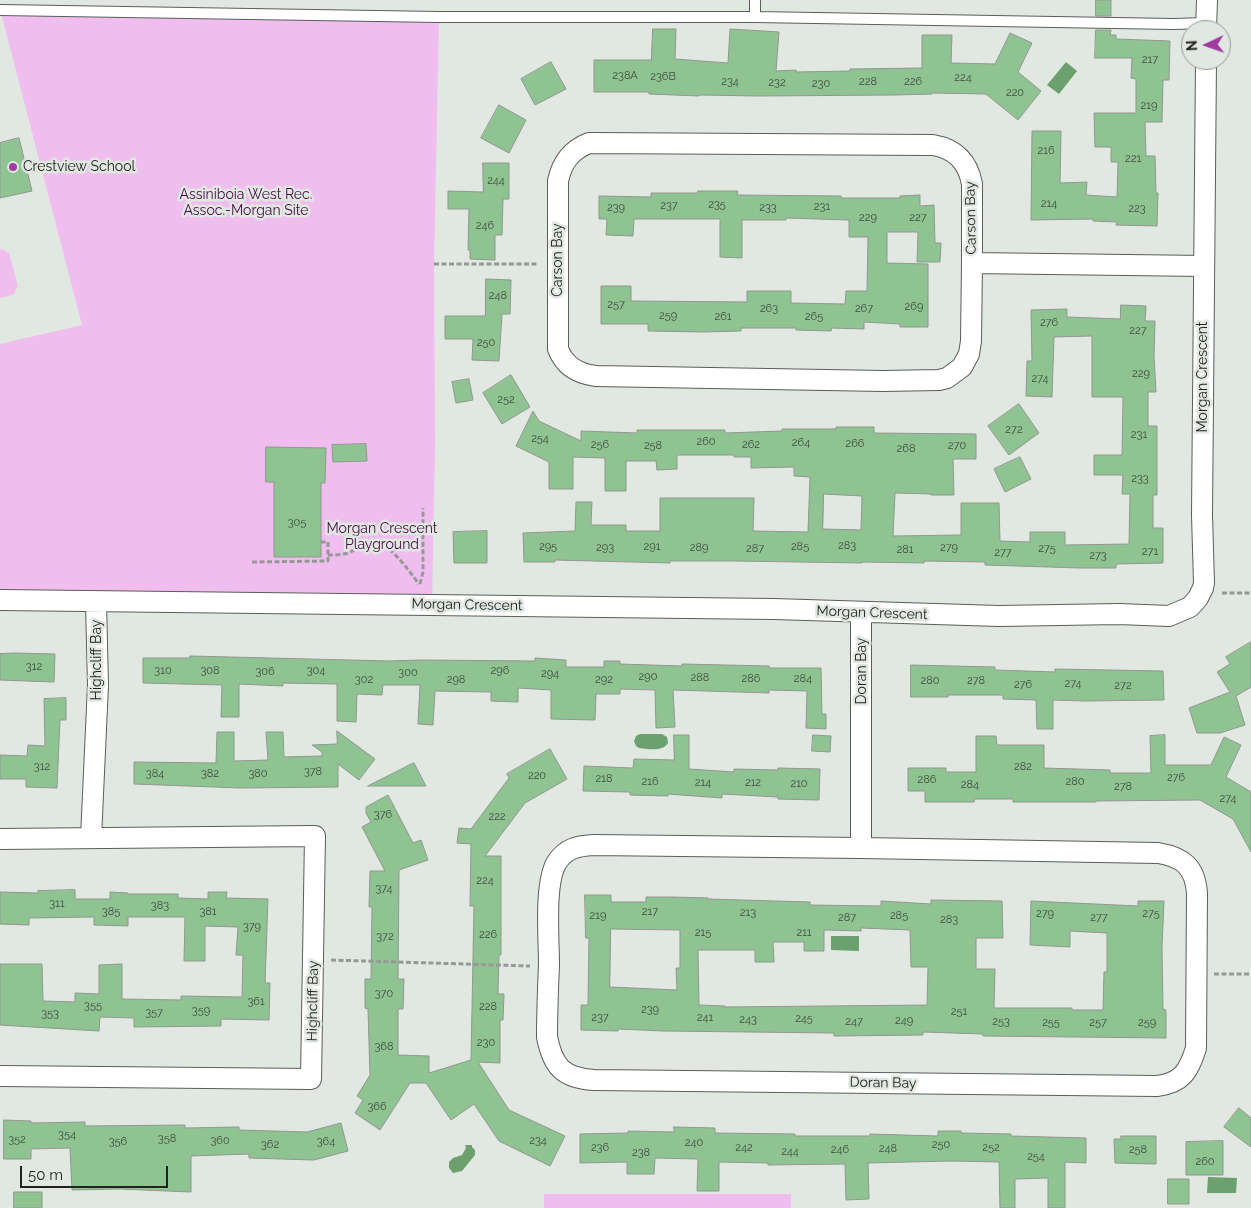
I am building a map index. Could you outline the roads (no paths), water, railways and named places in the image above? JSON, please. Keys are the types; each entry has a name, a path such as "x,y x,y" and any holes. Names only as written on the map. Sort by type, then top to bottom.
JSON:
{"street":[{"path":"1206,0 1206,20"},
{"name":"Morgan Crescent","path":"0,600 474,605 999,616 1119,614 1169,616 1190,608 1201,593 1204,583 1202,515 1206,70"},
{"name":"Carson Bay","path":"589,143 933,145 944,147 962,159 968,167 971,176 972,263 971,341 969,354 962,367 953,374 947,378 933,381 585,375 570,366 561,357 558,349 558,188 560,170 566,159 580,147 589,143"},
{"name":"Carson Bay","path":"972,263 1204,266"},
{"name":"Highcliff Bay","path":"91,838 98,685 96,602"},
{"name":"Doran Bay","path":"861,613 861,848"},
{"name":"Highcliff Bay","path":"0,839 315,836 311,1079 0,1076"},
{"name":"Doran Bay","path":"593,845 861,848 1158,853 1173,856 1184,862 1190,869 1196,883 1196,1048 1188,1069 1182,1077 1168,1084 1157,1086 604,1080 583,1079 571,1076 556,1065 547,1037 549,889 556,864 563,854 571,849 593,845"}],"lane":[{"path":"755,0 755,17"},
{"path":"0,10 440,17 755,17 1181,25"}],"place":[{"name":"Crestview School","path":"13,167"}],"park label":[{"name":"Assiniboia West Rec. Assoc.-Morgan Site","path":"246,204"},
{"name":"Morgan Crescent Playground","path":"382,538"}]}
